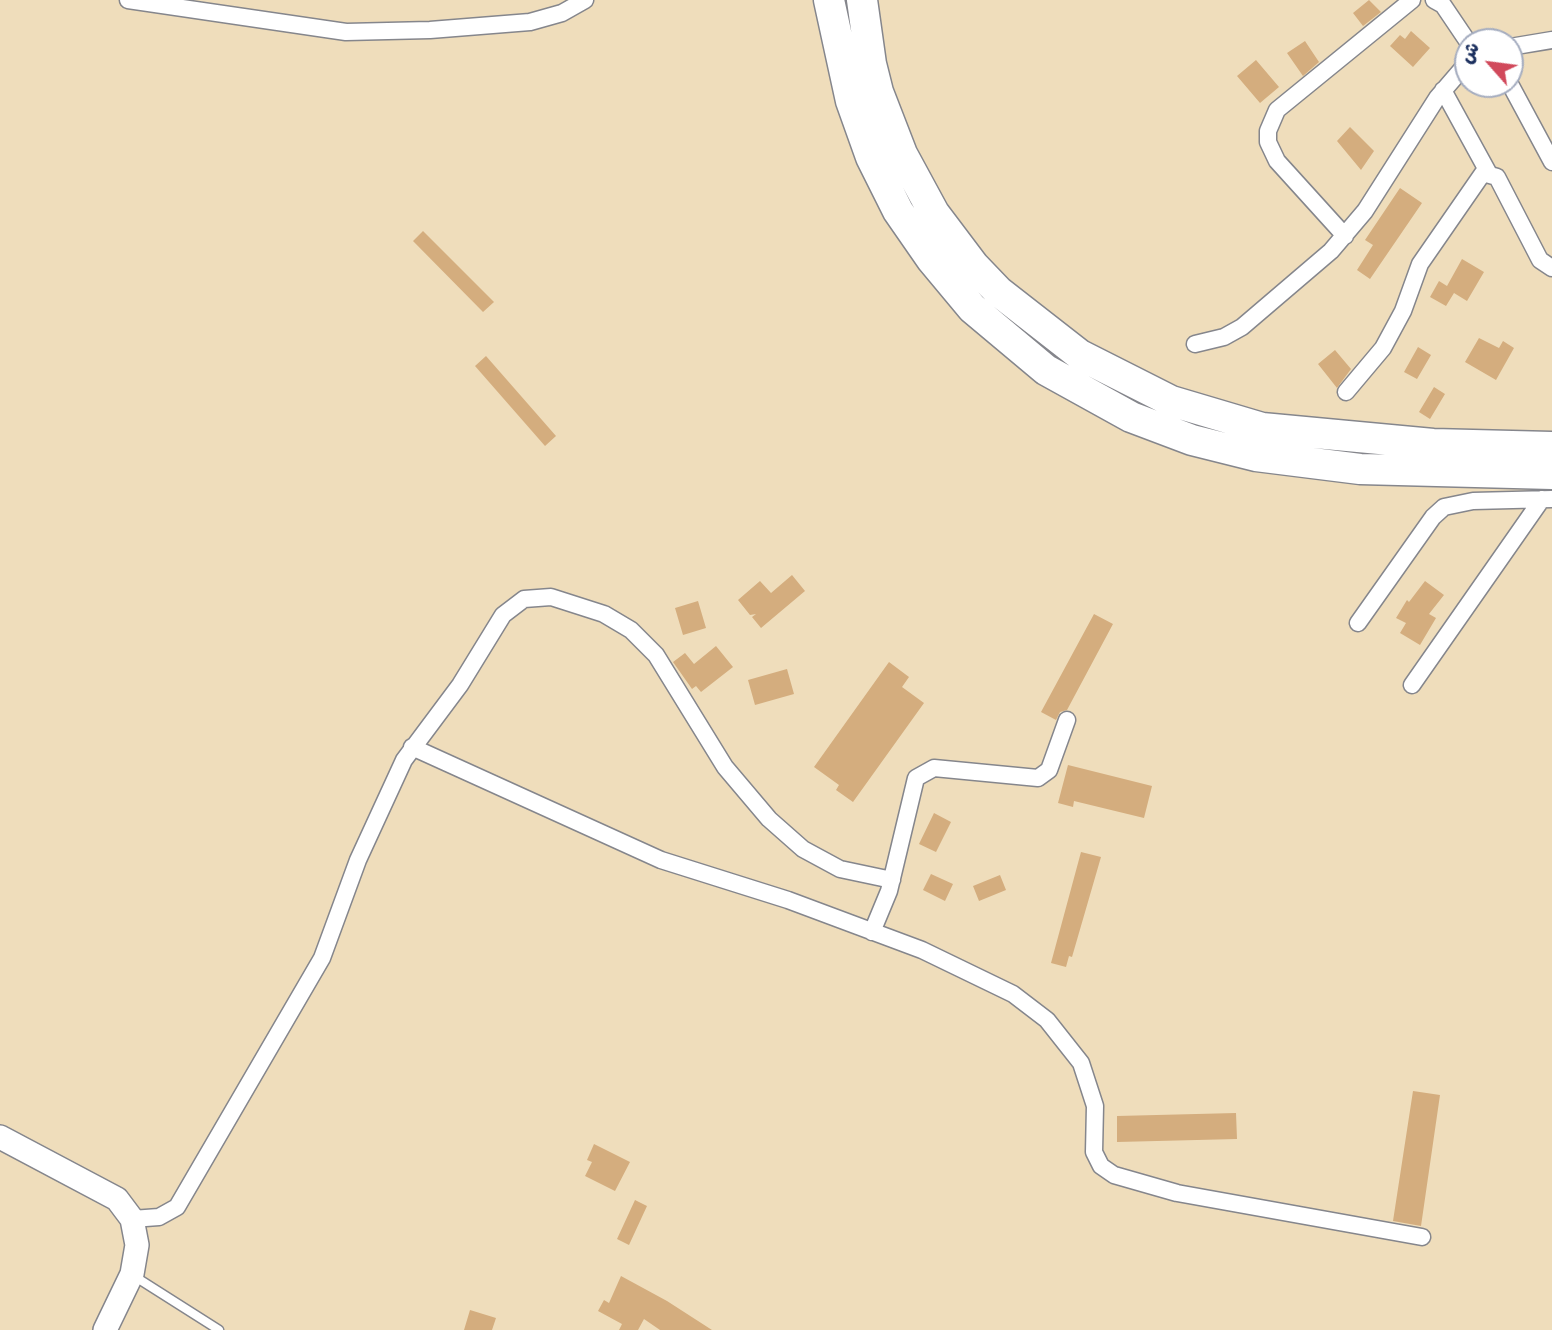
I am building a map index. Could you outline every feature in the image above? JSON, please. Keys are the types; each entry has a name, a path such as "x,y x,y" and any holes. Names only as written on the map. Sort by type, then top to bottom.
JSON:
{"highway":[{"path":"829,0 834,36 851,101 871,158 898,211 932,260 972,308 1046,370 1130,417 1192,440 1256,456 1549,490"},
{"path":"862,0 871,64 882,103 902,154 934,213 974,266 998,291 1080,355 1171,401 1262,428 1421,443 1552,447"}],"street":[{"path":"128,0 345,32 430,30 530,22 562,13 585,0"},
{"path":"1345,236 1271,153 1268,142 1271,120 1277,110 1412,0"},
{"path":"1434,0 1443,5 1459,28"},
{"path":"1524,45 1552,40"},
{"path":"1195,344 1224,337 1242,327 1345,236 1454,78"},
{"path":"1443,90 1488,172 1497,177 1540,260 1552,268"},
{"path":"1518,98 1552,162"},
{"path":"1346,391 1394,330 1416,271 1428,250 1478,176 1488,172"},
{"path":"1358,623 1433,517 1444,507 1549,490"},
{"path":"1412,685 1549,490"},
{"path":"132,1219 159,1217 177,1207 228,1117 270,1052 322,958 358,860 412,747 460,684 509,608 533,596 551,597 604,614 644,640 725,767 754,805 785,835 803,849 840,869 892,880"},
{"path":"872,932 892,880 913,783 921,773 934,768 1038,779 1049,770 1067,720"},
{"path":"412,747 661,860 788,900 922,950 1013,994 1034,1008 1057,1031 1088,1076 1096,1106 1094,1152 1107,1171 1177,1194 1422,1237"},
{"path":"0,1137 117,1199 132,1219 137,1245 132,1274 106,1330"}],"lane":[{"path":"132,1274 219,1330"}],"building":[{"path":"1369,0 1381,12 1363,26 1353,13"},
{"path":"1411,31 1430,48 1413,67 1390,46 1400,35 1405,39"},
{"path":"1305,41 1319,62 1303,76 1287,53"},
{"path":"1256,60 1279,87 1260,103 1237,76"},
{"path":"1350,127 1374,151 1361,170 1337,141"},
{"path":"1400,188 1422,203 1370,279 1357,270 1373,245 1365,240"},
{"path":"423,231 494,302 483,312 413,241"},
{"path":"1462,259 1484,272 1467,301 1454,293 1446,306 1430,297 1439,281 1447,286"},
{"path":"1479,338 1499,348 1503,341 1514,348 1496,380 1465,362"},
{"path":"1418,347 1431,355 1417,379 1404,372"},
{"path":"1335,350 1351,369 1337,388 1318,364"},
{"path":"486,356 556,436 545,446 475,366"},
{"path":"1434,387 1445,394 1430,419 1419,412"},
{"path":"792,575 805,591 761,628 752,617 756,614 750,615 738,600 760,581 771,593"},
{"path":"1425,581 1444,595 1429,614 1436,618 1420,645 1400,633 1406,623 1396,618 1407,600 1409,602"},
{"path":"698,601 706,628 683,635 675,608"},
{"path":"1094,614 1113,624 1067,710 1060,712 1056,720 1041,712"},
{"path":"716,646 733,667 701,692 696,686 692,689 673,662 685,653 694,664"},
{"path":"889,662 909,677 902,687 924,703 853,802 836,790 839,785 814,767"},
{"path":"787,669 794,694 755,705 748,680"},
{"path":"1068,765 1152,786 1144,818 1074,801 1073,807 1058,803"},
{"path":"934,813 951,822 936,852 919,844"},
{"path":"1081,852 1101,857 1072,957 1069,956 1066,967 1051,963"},
{"path":"931,874 953,884 945,901 923,890"},
{"path":"1000,875 1006,890 979,901 973,886"},
{"path":"1413,1091 1440,1095 1421,1226 1393,1221"},
{"path":"1236,1113 1237,1139 1117,1142 1117,1116"},
{"path":"594,1144 630,1162 615,1191 585,1176 592,1162 587,1160"},
{"path":"635,1200 647,1206 629,1245 617,1239"},
{"path":"621,1276 712,1330 660,1330 644,1319 638,1330 619,1330 622,1324 598,1311 604,1300 609,1303"},
{"path":"470,1310 496,1318 492,1330 464,1330"}]}
